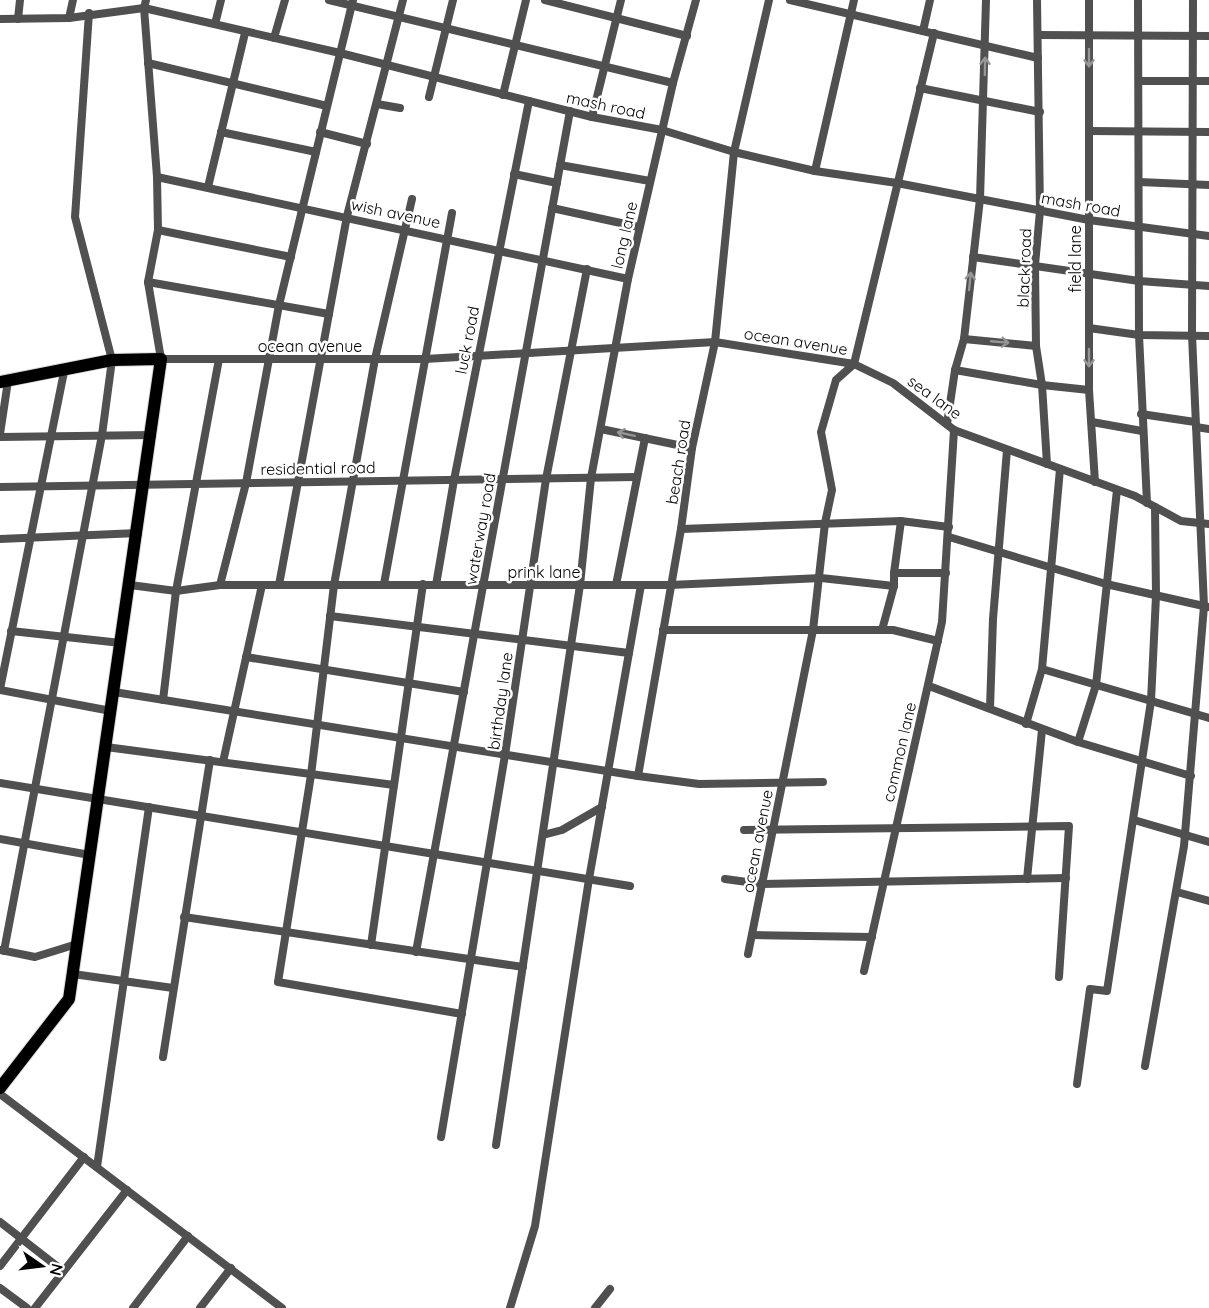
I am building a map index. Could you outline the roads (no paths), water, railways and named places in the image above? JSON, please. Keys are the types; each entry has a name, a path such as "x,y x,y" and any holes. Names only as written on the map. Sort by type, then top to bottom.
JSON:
{"main road":[{"path":"0,1088 69,999 138,533 161,359 112,360 64,372 4,382"}],"street":[{"path":"18,19 20,0"},
{"path":"69,18 73,0"},
{"path":"215,24 221,0"},
{"path":"274,38 285,0"},
{"path":"329,0 352,3 399,17 673,83"},
{"path":"279,585 347,216 403,0"},
{"path":"429,97 453,0"},
{"path":"503,95 526,0"},
{"path":"545,0 687,36"},
{"path":"591,117 621,0"},
{"name":"long lane","path":"496,1144 580,585 591,478 639,227 673,83 696,0"},
{"name":"beach road","path":"638,776 681,529 692,448 715,342 734,152 769,0"},
{"path":"790,0 1038,58"},
{"path":"815,171 854,0"},
{"path":"923,31 930,0"},
{"path":"946,424 955,370 964,339 980,198 986,0"},
{"name":"black road","path":"1037,0 1040,211 1035,265 1036,346 1042,385 1047,465"},
{"name":"field lane","path":"1089,0 1089,390 1095,482"},
{"path":"1077,1084 1090,989 1107,991 1150,701 1156,596 1151,505 1141,414 1138,0"},
{"path":"1145,1066 1177,892 1185,835 1206,607 1205,524 1196,424 1192,335 1193,0"},
{"path":"220,585 246,483 279,305 352,3"},
{"path":"145,4 157,177 158,230 148,282 161,359"},
{"name":"mash road","path":"0,19 69,18 145,4 245,33 340,53 591,117 663,130 734,152 815,171 897,183 1089,220 1209,236"},
{"path":"77,944 36,957 2,951 102,435 112,360 75,217 89,13"},
{"path":"208,187 245,33"},
{"path":"854,364 933,33"},
{"path":"1038,35 1209,36"},
{"path":"148,63 327,106"},
{"path":"1139,81 1209,81"},
{"path":"920,88 1040,112"},
{"name":"luck road","path":"436,585 454,480 529,101"},
{"path":"377,104 400,108"},
{"name":"waterway road","path":"416,952 570,111"},
{"path":"1089,131 1209,132"},
{"path":"221,132 316,152"},
{"path":"320,132 367,144"},
{"path":"560,165 650,181"},
{"path":"514,174 557,183"},
{"name":"wish avenue","path":"157,177 347,216 628,279"},
{"path":"1139,182 1209,185"},
{"path":"412,199 375,359 334,585 311,775 278,982 462,1014"},
{"path":"552,208 639,227"},
{"path":"384,584 452,213"},
{"path":"158,230 291,257"},
{"path":"973,257 1139,281 1209,286"},
{"name":"birthday lane","path":"441,1137 505,755 546,478 587,269"},
{"path":"148,282 330,314"},
{"path":"1089,328 1139,335 1209,336"},
{"path":"964,339 1036,346"},
{"name":"ocean avenue","path":"161,359 424,359 715,342 854,364"},
{"path":"163,700 176,591 219,359"},
{"name":"ocean avenue","path":"748,954 813,630 825,523 832,490 821,432 836,380 854,364"},
{"name":"sea lane","path":"854,364 893,383 954,429 1118,490 1181,521 1205,524"},
{"path":"955,370 1042,385 1089,390"},
{"path":"64,372 0,689 111,711"},
{"path":"4,382 0,436 152,435"},
{"path":"1141,414 1196,424 1209,429"},
{"path":"1092,422 1142,432"},
{"path":"601,429 692,448"},
{"name":"common lane","path":"864,971 938,641 949,537 954,429"},
{"path":"616,585 645,438"},
{"path":"990,708 993,619 1007,450"},
{"path":"1026,724 1042,669 1049,568 1060,469"},
{"name":"residential road","path":"0,487 637,477"},
{"path":"1078,742 1096,685 1118,490"},
{"path":"882,630 894,586 901,521"},
{"path":"681,529 901,521 949,527"},
{"path":"0,539 138,533"},
{"path":"949,537 1106,584 1206,607"},
{"path":"894,573 946,573"},
{"name":"prink lane","path":"130,585 176,591 220,585 670,585 820,578 894,586"},
{"path":"371,945 423,584"},
{"path":"223,762 262,585"},
{"path":"510,1308 535,1227 589,879 641,585"},
{"path":"330,616 629,653"},
{"path":"663,630 882,630 938,641"},
{"path":"11,632 121,643"},
{"path":"246,657 464,692"},
{"path":"1042,669 1209,718"},
{"path":"928,686 990,708 1042,730 1142,763 1191,776"},
{"path":"114,692 608,772 699,784 823,782"},
{"path":"1027,879 1042,730"},
{"path":"106,747 394,785"},
{"path":"163,1057 210,760"},
{"path":"0,783 630,886"},
{"path":"97,1167 149,807"},
{"path":"543,835 562,830 602,807"},
{"path":"1134,820 1209,842"},
{"path":"744,830 1069,826 1059,977"},
{"path":"0,839 90,855"},
{"path":"725,879 762,884 1065,878"},
{"path":"1177,892 1209,901"},
{"path":"184,917 523,967"},
{"path":"752,936 872,937"},
{"path":"73,974 173,988"},
{"path":"0,1094 282,1308"},
{"path":"0,1266 84,1157"},
{"path":"35,1308 127,1190"},
{"path":"0,1222 63,1271"},
{"path":"133,1308 188,1236"},
{"path":"200,1308 231,1268"},
{"path":"0,1288 27,1308"},
{"path":"595,1308 610,1288"}]}
